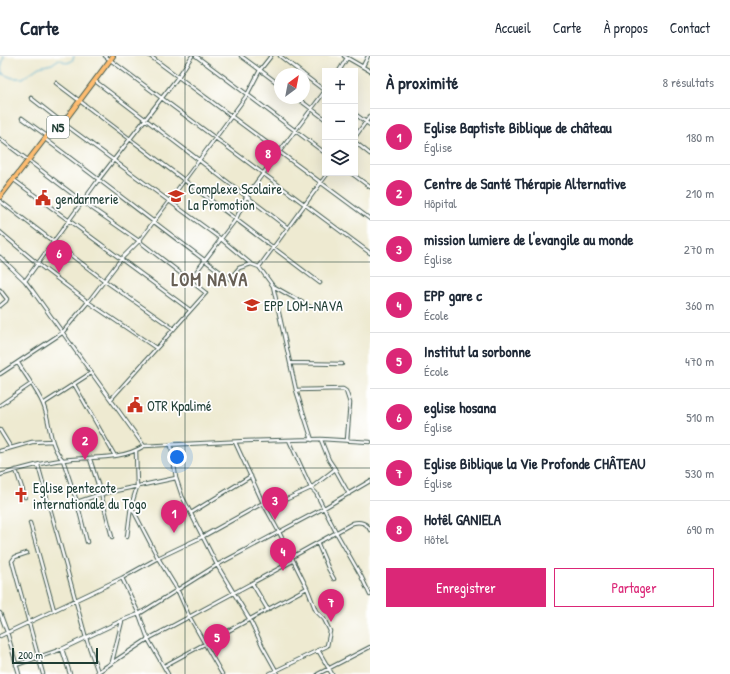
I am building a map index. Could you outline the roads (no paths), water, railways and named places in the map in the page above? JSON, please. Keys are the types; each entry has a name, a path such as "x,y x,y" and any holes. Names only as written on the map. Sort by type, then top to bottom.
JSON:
{"main road":[{"name":"N5","path":"0,197 46,138 63,123 111,61 113,56"}],"street":[{"path":"105,56 370,253"},
{"path":"150,56 370,219"},
{"path":"25,281 99,179 178,77 192,56"},
{"path":"196,56 322,151"},
{"path":"241,56 274,81"},
{"path":"0,374 62,333 105,281 121,259 139,241 185,181 247,95 260,70 271,56"},
{"path":"280,56 296,68"},
{"path":"344,56 370,70"},
{"path":"363,66 368,56"},
{"path":"341,68 347,58"},
{"path":"310,79 322,89"},
{"path":"95,81 199,161 247,195 288,228"},
{"path":"56,83 320,283"},
{"path":"190,280 236,219 247,195 322,95"},
{"path":"31,98 221,239 251,264 259,267 273,286 296,390 312,440"},
{"path":"305,104 322,117"},
{"path":"358,116 370,125"},
{"path":"358,132 370,116"},
{"path":"22,118 154,222 230,279 239,268 251,264"},
{"path":"0,139 206,292 111,399"},
{"path":"358,144 370,154"},
{"path":"259,267 326,176"},
{"path":"355,176 370,188"},
{"path":"14,179 69,222 190,310"},
{"path":"0,202 54,241 105,281 174,329"},
{"path":"0,232 38,264 88,302 156,348"},
{"path":"0,257 25,281 144,446"},
{"path":"273,286 310,307"},
{"path":"0,290 7,299 0,306"},
{"path":"18,363 43,404 52,441 58,455 63,460 77,502 87,542"},
{"path":"290,363 342,364"},
{"path":"43,404 92,372"},
{"path":"0,404 31,384"},
{"path":"74,384 116,456"},
{"path":"296,390 343,389 346,391 350,403 346,440"},
{"path":"0,430 11,448"},
{"path":"321,439 329,460 349,494"},
{"path":"0,475 63,460 116,456 136,451 144,446 321,439 370,442"},
{"path":"289,440 311,488 316,493 370,594"},
{"path":"0,451 32,442 52,441"},
{"path":"235,442 263,503 280,532 307,588 316,611 324,619 330,631 327,646 269,674"},
{"path":"171,444 176,478 182,496 217,565 250,620 278,674"},
{"path":"127,537 131,506 137,487 136,451"},
{"path":"90,459 112,537"},
{"path":"38,465 86,638 98,673 112,662 148,639 252,583 336,532 356,522 365,524 370,530"},
{"path":"0,636 122,578 158,558 202,537 263,503 287,499 311,488 335,469"},
{"path":"16,470 25,497"},
{"path":"191,513 251,476"},
{"path":"77,502 101,494 176,478"},
{"path":"16,665 62,649 139,614 217,565 324,508 370,481"},
{"path":"131,506 222,674"},
{"path":"30,523 54,610"},
{"path":"318,544 334,579"},
{"path":"27,553 14,557 12,561 43,674"},
{"path":"122,578 139,614 148,639 168,674"},
{"path":"252,583 268,610"},
{"path":"164,666 307,588"},
{"path":"0,613 19,674"},
{"path":"112,662 123,620"},
{"path":"0,625 4,626"},
{"path":"318,674 370,647"},
{"path":"62,649 70,674"},
{"path":"318,650 332,674"}],"waterway":[{"path":"3,74 1,69 4,56"},
{"path":"0,73 13,78 23,78 39,67 52,64 59,59 67,63 72,61 74,56"}],"place":[{"name":"Hotêl GANIELA","path":"268,173"},
{"name":"Complexe Scolaire La Promotion","path":"176,196"},
{"name":"gendarmerie","path":"43,198"},
{"name":"eglise hosana","path":"59,273"},
{"name":"EPP LOM-NAVA","path":"252,305"},
{"name":"OTR Kpalimé","path":"135,405"},
{"name":"Centre de Santé Thérapie Alternative","path":"85,460"},
{"name":"Eglise pentecote internationale du Togo","path":"21,495"},
{"name":"mission lumiere de l'evangile au monde","path":"275,520"},
{"name":"Eglise Baptiste Biblique de château","path":"174,533"},
{"name":"EPP gare c","path":"283,571"},
{"name":"Eglise Biblique la Vie Profonde CHÂTEAU","path":"331,622"},
{"name":"Institut la sorbonne","path":"217,657"}],"district":[{"name":"LOM NAVA","path":"210,279"}]}
